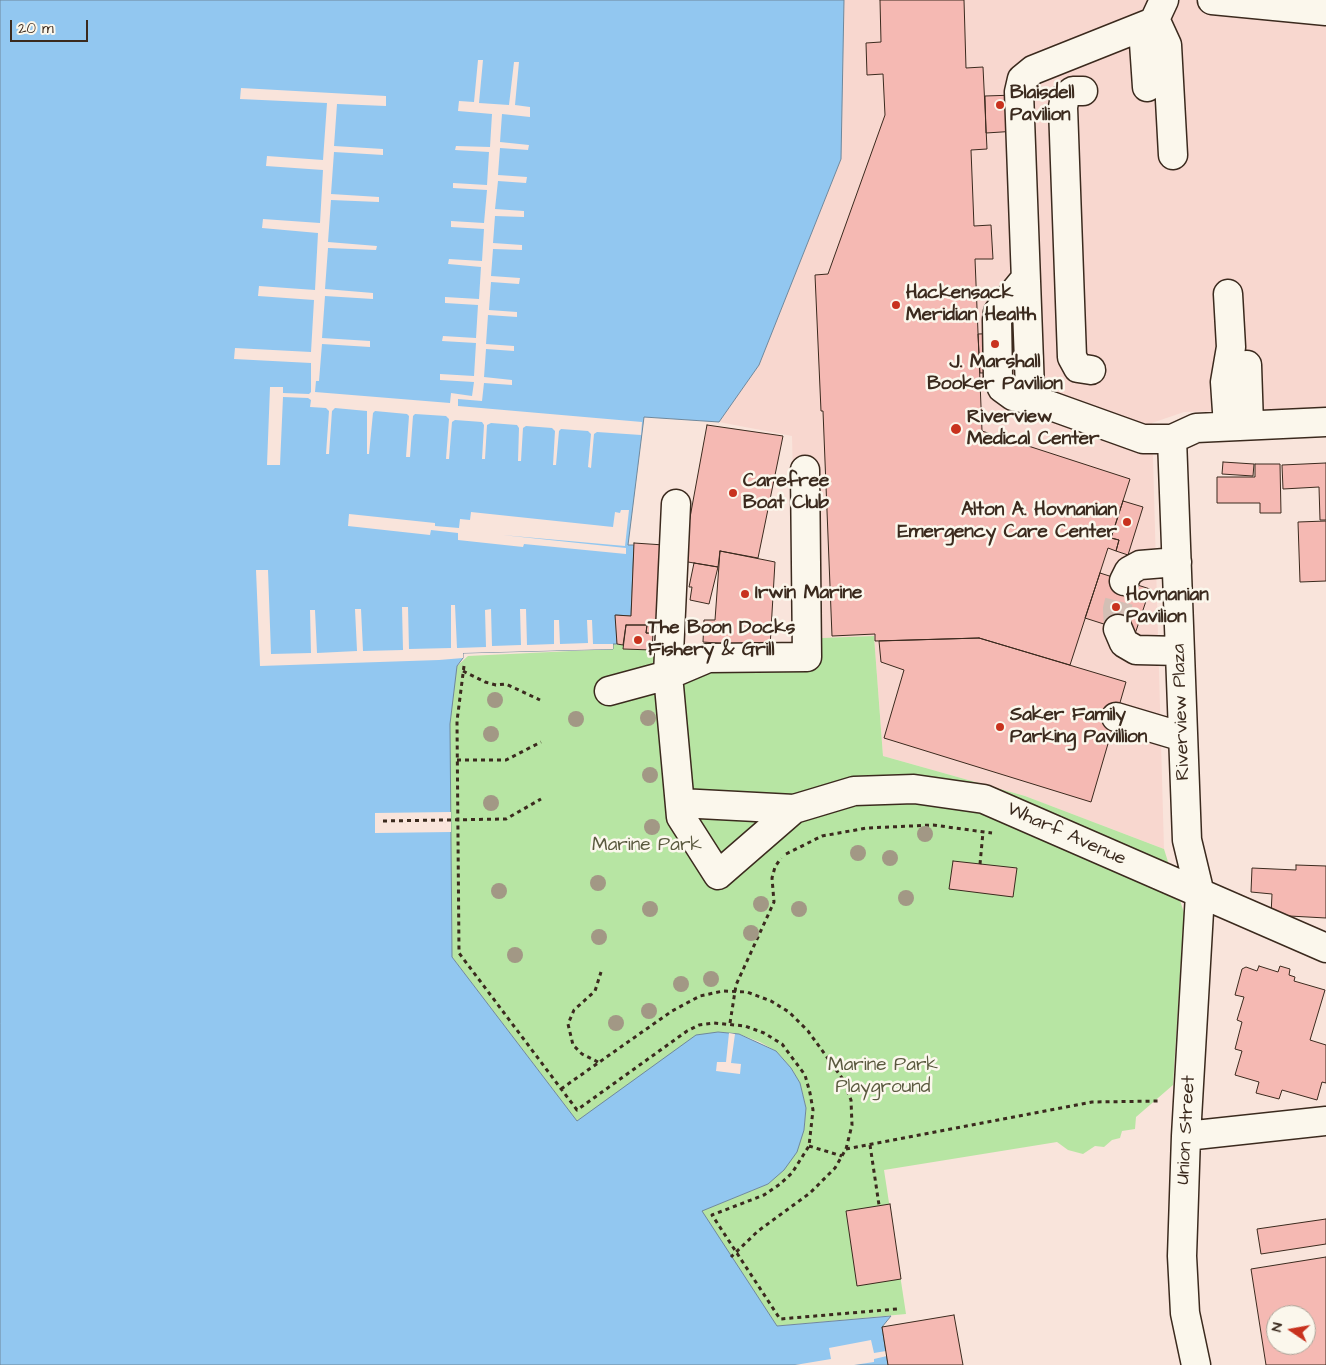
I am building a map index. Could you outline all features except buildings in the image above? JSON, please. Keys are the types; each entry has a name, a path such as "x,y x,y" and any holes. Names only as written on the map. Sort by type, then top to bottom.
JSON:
{"street":[{"path":"1215,0 1326,11"},
{"path":"1147,87 1144,43 1160,10"},
{"path":"1160,10 1167,45 1173,155"},
{"path":"1160,10 1033,70 1022,79 1019,92 1030,389 1040,402 1143,439 1172,439 1196,428 1326,422"},
{"path":"1083,91 1073,91 1065,97 1062,107 1072,357 1078,368 1091,370"},
{"path":"1228,294 1231,346 1225,382 1238,425"},
{"path":"1238,425 1247,365"},
{"name":"Riverview Plaza","path":"1172,439 1187,840 1200,894"},
{"path":"609,690 668,676 708,658 807,657 805,470"},
{"path":"676,504 668,676 681,817 718,875 794,808"},
{"path":"1124,581 1129,571 1140,565 1176,562"},
{"path":"1118,629 1124,643 1136,650 1180,651"},
{"path":"1116,718 1183,737"},
{"name":"Wharf Avenue","path":"794,808 854,790 914,789 984,799 1326,948"},
{"path":"680,803 794,808"},
{"name":"Union Street","path":"1196,1365 1185,1313 1182,1275 1186,1136 1200,894"},
{"path":"1186,1136 1326,1120"}],"path":[{"path":"540,700 506,684 496,685 485,682 464,668 457,721 459,953 577,1110 687,1031 706,1024 730,1023 764,1034 782,1044 795,1059 805,1075 813,1110 809,1146 792,1173 780,1184 764,1195 712,1215 780,1319 897,1309"},
{"path":"457,760 506,760 541,742"},
{"path":"383,821 506,819 541,799"},
{"path":"730,1023 735,992 774,902 772,878 775,867 781,858 791,851 822,836 867,828 933,825 1000,836"},
{"path":"980,864 983,832"},
{"path":"598,1062 582,1054 573,1045 568,1024 574,1010 595,991 601,972"},
{"path":"561,1089 672,1011 700,996 722,991 747,992 771,1001 789,1012 808,1031 842,1078 851,1100 852,1126 846,1149 835,1168 810,1193 758,1230 731,1257"},
{"path":"846,1149 870,1146 1092,1102 1188,1102"},
{"path":"809,1146 842,1156"},
{"path":"870,1146 879,1206"}],"shaded area":[{"name":"Riverview Medical Center","path":"844,0 1315,0 1326,25 1326,408 1184,412 1152,423 1164,849 1025,796 883,756 874,636 797,639 792,436 719,422 759,365 841,159"}],"green space":[{"name":"Marine Park","path":"874,636 883,756 1025,796 1164,849 1184,913 1173,1085 1136,1117 1135,1129 1122,1131 1120,1138 1112,1140 1104,1147 1095,1146 1083,1154 1068,1150 1057,1142 884,1170 906,1314 777,1326 701,1211 768,1184 804,1130 806,1108 800,1083 791,1068 776,1051 739,1034 718,1032 577,1121 452,957 450,724 454,684 457,666 468,656 613,649 613,644 623,645 623,649 770,651 797,639"}],"water":[{"path":"0,0 844,0 841,159 759,365 719,422 644,417 628,545 634,545 631,616 616,615 617,644 613,644 613,649 463,653 463,658 457,666 450,724 452,957 577,1121 696,1035 718,1032 739,1034 776,1051 791,1068 800,1083 806,1108 804,1130 797,1152 784,1170 768,1184 702,1211 777,1326 891,1316 882,1327 888,1365 0,1365"}],"pier":[{"path":"478,60 483,60 479,103 509,105 514,62 519,62 515,105 530,107 530,117 502,114 500,142 529,145 528,150 500,148 498,175 527,177 526,183 498,181 495,209 524,211 524,217 495,216 493,243 522,245 522,250 493,249 491,276 520,278 519,284 491,282 489,310 517,312 517,317 488,315 486,344 514,346 514,351 486,349 484,377 512,380 512,385 484,383 482,401 458,399 458,406 642,422 641,435 597,432 594,434 591,468 588,467 591,434 588,431 561,429 559,431 556,465 553,465 555,431 552,428 526,426 523,428 521,461 518,461 519,428 517,425 491,423 487,425 485,459 482,459 484,425 482,422 455,420 452,422 449,459 446,459 449,419 446,416 415,414 413,416 410,457 406,457 409,416 407,414 375,411 373,413 369,454 367,454 367,411 335,408 332,411 329,454 326,454 329,411 326,408 310,407 311,400 308,398 283,397 280,465 267,465 270,387 283,387 283,393 309,394 311,392 311,363 234,359 235,348 311,352 314,300 258,296 259,286 315,290 318,233 262,228 263,219 320,223 323,170 266,166 267,156 323,160 327,103 240,99 241,88 386,96 386,106 337,104 334,146 383,149 383,155 334,152 331,194 379,197 379,202 331,200 328,242 377,246 376,250 328,248 325,289 373,293 373,299 325,296 322,338 370,341 370,347 322,344 319,381 316,381 315,392 450,403 451,393 472,396 474,382 440,380 440,374 474,376 476,343 442,341 443,336 476,338 478,305 445,303 445,297 479,299 481,267 448,264 449,259 482,261 484,229 451,227 451,221 484,223 487,190 453,188 453,183 487,185 489,152 455,150 456,146 490,147 492,114 458,111 459,101 474,102"},
{"path":"621,510 629,510 625,546 502,535 626,548 626,554 524,544 523,547 458,540 458,533 431,530 430,535 348,526 349,514 435,523 435,526 459,528 460,519 470,520 471,512 613,527 615,512 620,513"},
{"path":"256,570 268,570 271,654 311,653 310,610 315,610 317,653 357,651 355,609 361,609 363,651 403,650 402,607 408,607 409,649 451,648 451,605 455,605 457,648 486,647 485,610 491,609 492,646 521,645 520,609 526,609 527,645 554,644 554,620 559,620 560,644 588,643 587,620 592,620 593,644 613,644 613,649 463,653 463,658 439,660 260,666"},
{"path":"451,812 451,832 375,833 375,813"},
{"path":"729,1033 735,1034 731,1063 741,1064 740,1074 716,1071 717,1062 726,1062"},
{"path":"871,1340 874,1353 886,1351 887,1356 874,1359 874,1362 854,1365 795,1365 831,1359 829,1348"}],"tunnel":[{"path":"1118,629 1117,609 1124,581"}],"place":[{"name":"Blaisdell Pavilion","path":"1000,105"},
{"name":"Hackensack Meridian Health","path":"896,305"},
{"name":"J. Marshall Booker Pavilion","path":"995,344"},
{"name":"Riverview Medical Center","path":"956,429"},
{"name":"Carefree Boat Club","path":"733,493"},
{"name":"Alton A. Hovnanian Emergency Care Center","path":"1127,522"},
{"name":"Irwin Marine","path":"745,594"},
{"name":"Hovnanian Pavilion","path":"1116,607"},
{"name":"The Boon Docks Fishery & Grill","path":"638,640"},
{"name":"Saker Family Parking Pavillion","path":"1000,727"}],"park label":[{"name":"Marine Park Playground","path":"883,1077"}]}
